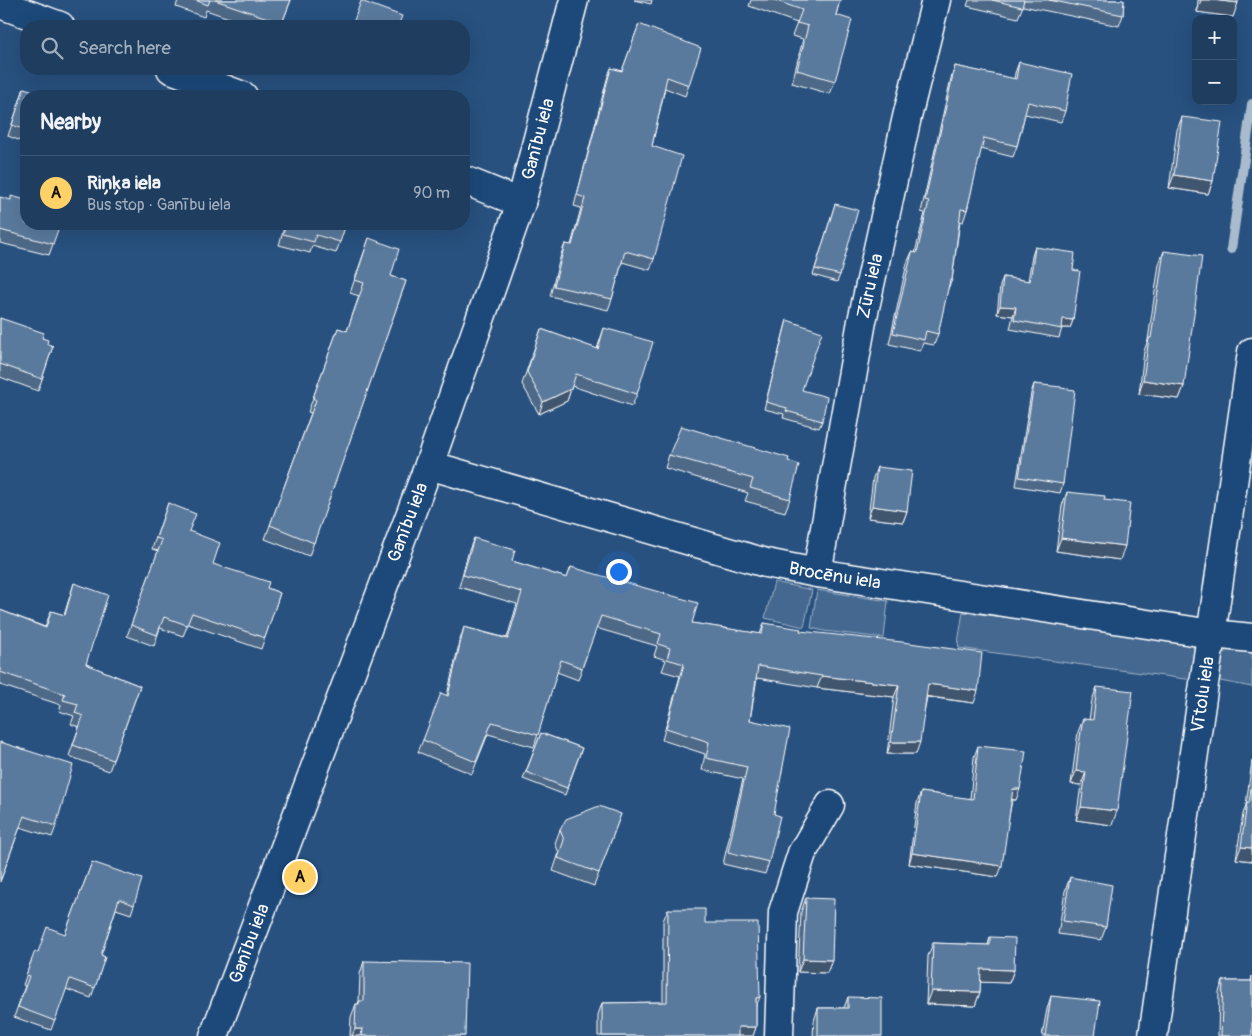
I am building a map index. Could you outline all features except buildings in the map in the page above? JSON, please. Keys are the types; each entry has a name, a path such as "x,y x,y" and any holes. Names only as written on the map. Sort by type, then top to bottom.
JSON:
{"street":[{"name":"Ganību iela","path":"214,1036 429,465 521,203 574,0"},
{"name":"Zūru iela","path":"817,573 862,321 907,117 936,0"},
{"path":"0,4 44,20"},
{"path":"187,75 227,90"},
{"path":"470,182 521,203"},
{"name":"Vītolu iela","path":"1153,1036 1252,352"},
{"name":"Brocēnu iela","path":"429,465 766,563 817,573 1212,634 1252,638"},
{"path":"778,1036 783,912 802,853 830,805"}],"shaded area":[{"path":"774,582 812,590 804,627 765,618"},
{"path":"817,590 888,601 884,638 811,628"},
{"path":"963,612 1183,639 1194,647 1193,680 959,648 958,643"},
{"path":"1232,646 1252,647 1252,687 1220,681 1220,661"}],"waterway":[{"path":"1231,249 1252,104"}],"place":[{"name":"Riņķa iela","path":"300,877"}]}
